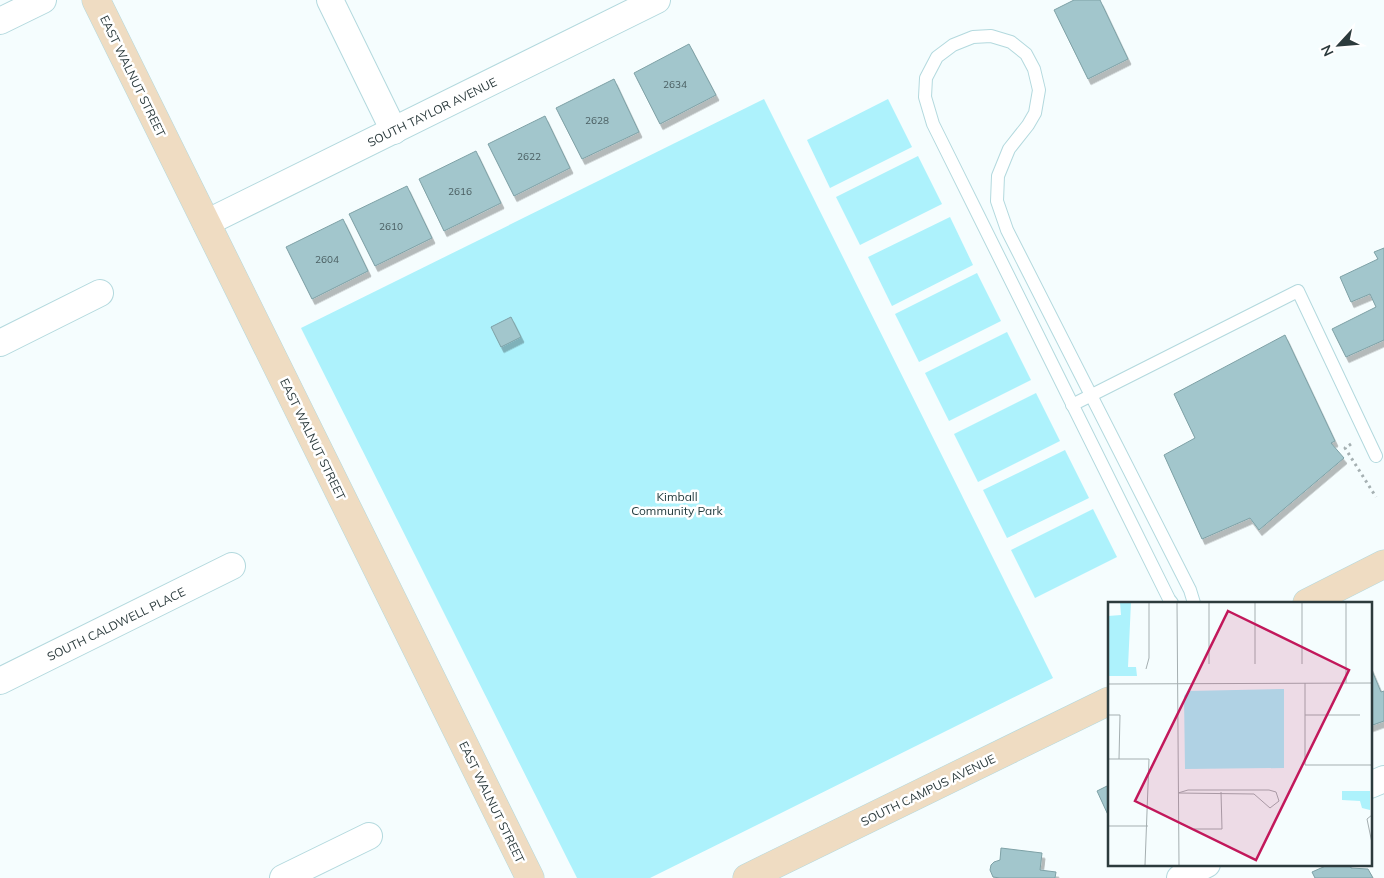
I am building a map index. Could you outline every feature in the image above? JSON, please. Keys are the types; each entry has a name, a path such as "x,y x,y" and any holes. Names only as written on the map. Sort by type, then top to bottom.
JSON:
{"street":[{"path":"0,21 43,0"},
{"name":"EAST WALNUT STREET","path":"96,0 530,878"},
{"path":"330,0 394,130"},
{"name":"SOUTH TAYLOR AVENUE","path":"206,222 657,0"},
{"path":"0,343 100,293"},
{"path":"1309,602 1384,564"},
{"name":"SOUTH CALDWELL PLACE","path":"0,681 232,566"},
{"name":"SOUTH CAMPUS AVENUE","path":"747,878 1108,701"},
{"path":"1372,784 1384,779"},
{"path":"283,878 369,836"},
{"path":"1180,878 1204,866"}],"lane":[{"path":"1171,602 932,124 925,96 926,78 937,58 953,45 973,37 991,36 1011,42 1026,54 1034,69 1039,90 1036,113 1009,149 998,176 997,201 1007,230 1190,590 1194,602"},
{"path":"1072,406 1298,291 1376,456"}],"green space":[{"name":"Kimball Community Park","path":"764,99 1053,678 650,878 577,878 301,328"},
{"path":"888,99 912,147 830,188 807,140"},
{"path":"918,156 942,204 860,245 836,197"},
{"path":"950,217 973,265 892,306 868,257"},
{"path":"977,273 1001,321 919,362 895,314"},
{"path":"1007,332 1031,380 949,421 925,373"},
{"path":"1036,393 1060,441 978,482 954,434"},
{"path":"1065,450 1089,498 1007,538 983,490"},
{"path":"1093,509 1117,557 1035,598 1011,550"}],"building":[{"path":"1074,0 1100,0 1128,59 1088,79 1054,10"},
{"path":"689,44 716,95 660,124 634,73"},
{"path":"614,79 639,132 582,159 556,108"},
{"path":"545,116 570,168 514,196 488,144"},
{"path":"476,151 501,203 444,231 419,179"},
{"path":"407,186 432,238 375,266 349,214"},
{"path":"343,219 368,271 312,299 286,247"},
{"path":"1384,248 1384,340 1346,357 1332,329 1376,307 1370,294 1351,302 1340,277 1378,259 1374,252"},
{"path":"511,317 521,337 501,347 491,327"},
{"path":"1285,335 1335,441 1331,443 1344,458 1259,530 1250,518 1202,539 1164,455 1195,438 1174,394"},
{"path":"1372,671 1381,692 1384,691 1384,721 1372,725"},
{"path":"1108,786 1108,815 1097,791"},
{"path":"1001,848 1042,853 1040,870 1056,872 1055,878 993,877 990,870 991,865 1000,860"},
{"path":"1326,866 1350,866 1351,868 1368,869 1373,878 1315,878 1312,872"}]}
